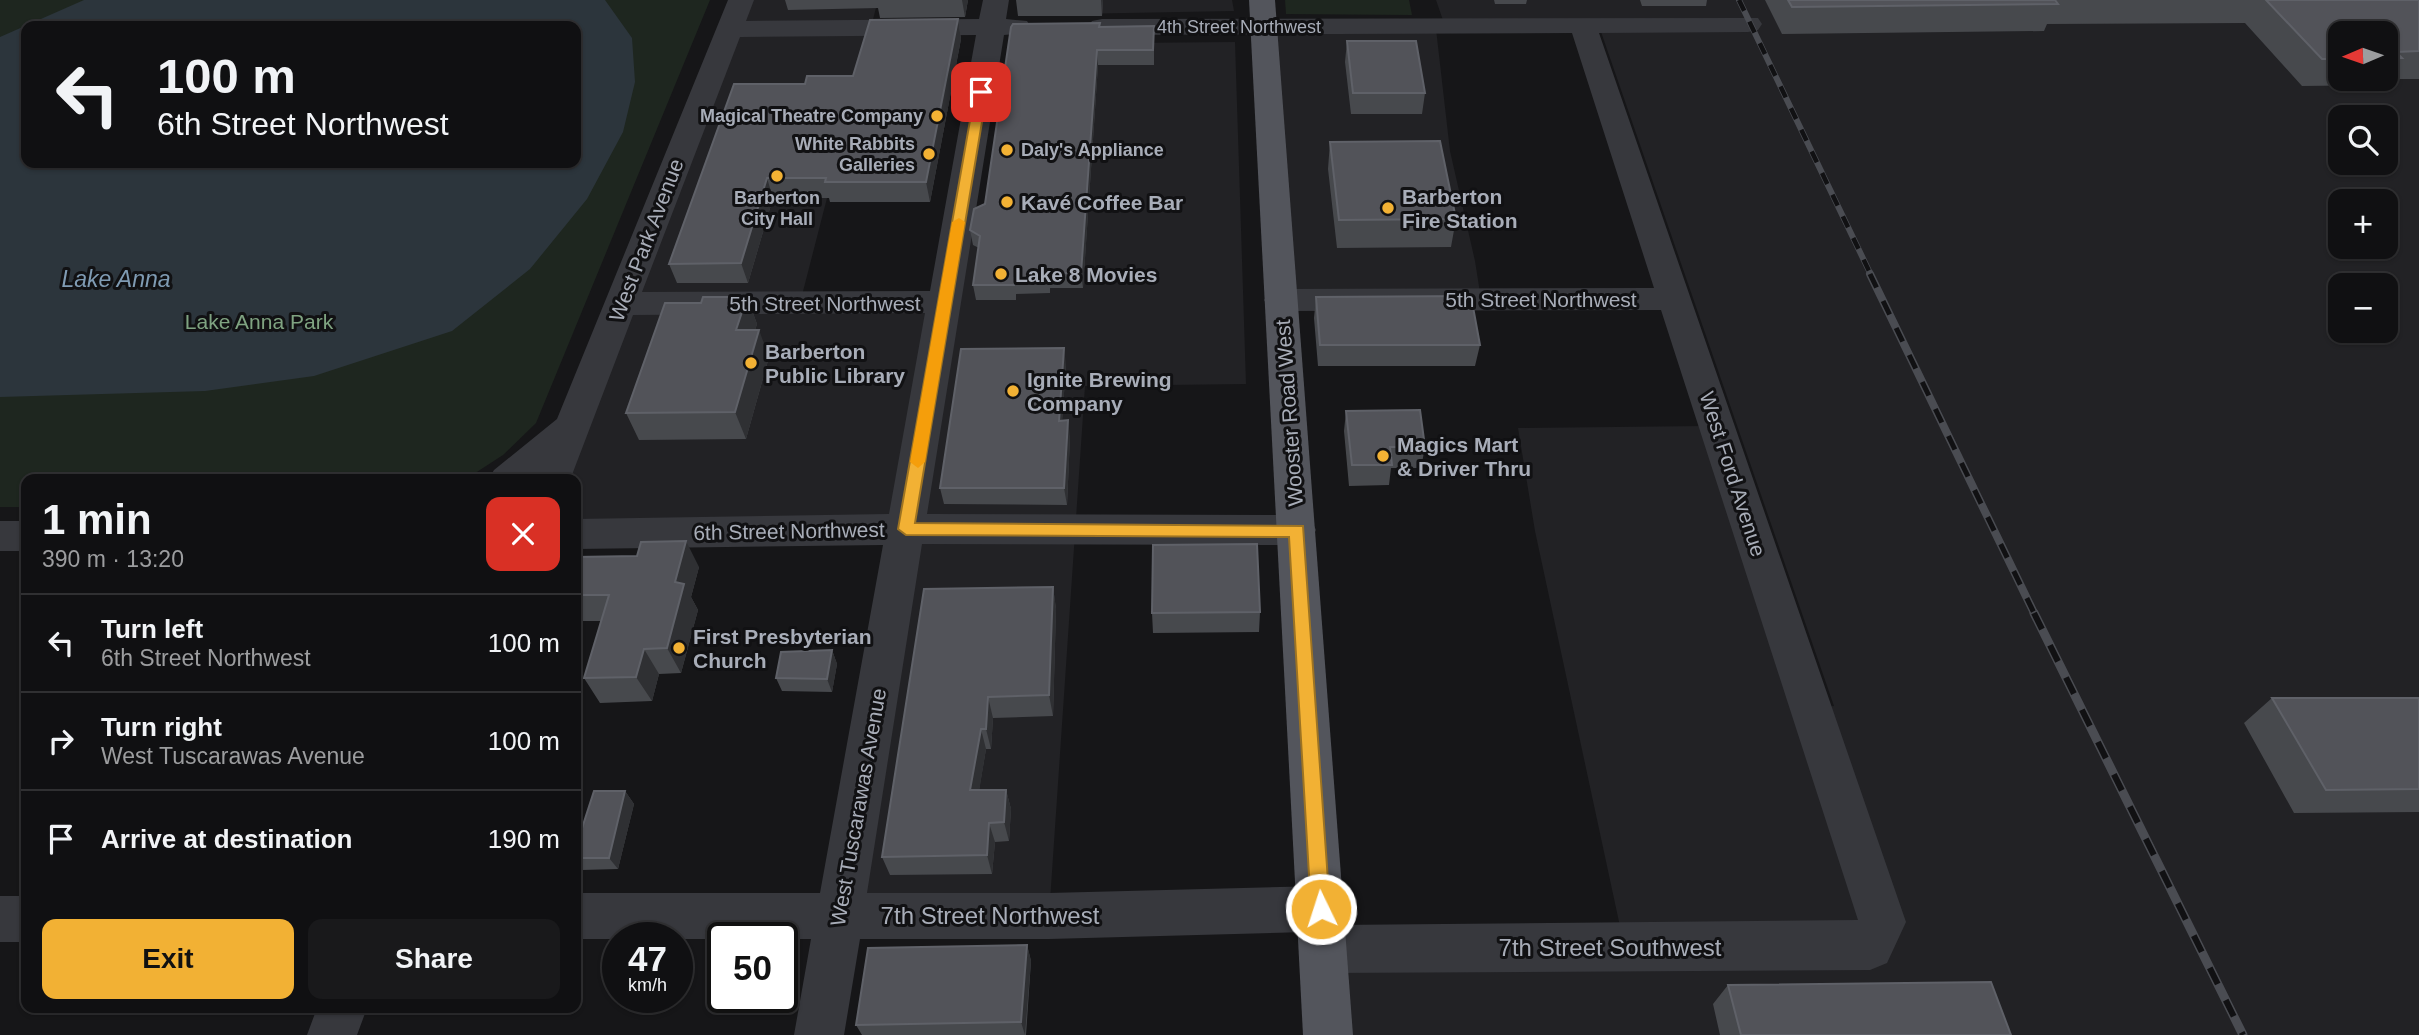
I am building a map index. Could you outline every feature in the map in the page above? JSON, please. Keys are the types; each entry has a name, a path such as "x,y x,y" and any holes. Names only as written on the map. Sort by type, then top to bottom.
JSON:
{"main road":[{"name":"Wooster Road West","path":"1263,14 1328,1035"}],"street":[{"path":"736,14 994,13 1037,27"},
{"name":"West Tuscarawas Avenue","path":"818,1035 994,13"},
{"name":"West Park Avenue","path":"553,474 736,14"},
{"name":"4th Street Northwest","path":"1074,27 1263,14 1583,26 1748,24"},
{"name":"West Ford Avenue","path":"1583,26 1882,922"},
{"name":"5th Street Northwest","path":"1281,300 1675,299"},
{"name":"5th Street Northwest","path":"620,304 945,302"},
{"path":"514,474 572,427"},
{"name":"6th Street Northwest","path":"581,534 906,529 1297,530"},
{"path":"0,536 21,536"},
{"name":"7th Street Northwest","path":"581,916 1049,916 1322,929"},
{"path":"0,919 21,919"},
{"name":"7th Street Southwest","path":"1322,929 1870,946 1882,922"},
{"path":"331,1035 340,1013"}],"shaded area":[{"path":"741,0 878,0 800,303 945,302 960,214 985,219 1011,44 1235,42 1246,384 1085,386 1049,916 839,915 905,529 581,534 581,474 553,474"},
{"path":"1018,0 1232,0 1234,11 1018,15"},
{"path":"1436,0 2419,0 2419,1035 1328,1035 1323,949 1869,946 1811,709 1834,706 1599,26 1445,26"},
{"path":"1264,27 1436,29 1450,151 1481,299 1281,300"},
{"path":"1705,426 1865,922 1621,931 1535,531 1518,428"}],"green space":[{"name":"Lake Anna","path":"0,0 710,0 536,423 503,455 474,474 21,474 21,507 0,507"},
{"path":"1285,0 1409,0 1412,15 1286,14"}],"water":[{"name":"Lake Anna","path":"84,0 605,0 632,38 635,82 623,132 587,199 530,269 452,331 314,376 205,391 0,397 0,37 21,28 21,168 581,168 581,21 36,21"}],"building":[{"path":"1788,0 2055,0 2058,4 1792,7"},
{"path":"2266,0 2419,0 2419,51 2398,52 2398,21 2328,21 2328,59 2322,59"},
{"path":"958,19 926,182 825,182 826,178 767,178 741,263 669,264 734,84 805,84 807,76 853,76 870,20"},
{"path":"1100,23 1099,27 1154,26 1153,50 1097,50 1081,273 1048,273 1048,278 1014,278 1014,285 973,285 980,236 970,230 974,209 985,204 1011,27 1013,24"},
{"path":"1347,41 1416,41 1425,93 1353,93"},
{"path":"1440,141 1456,219 1339,220 1330,142"},
{"path":"1471,296 1480,345 1320,345 1316,297"},
{"path":"703,297 747,297 736,330 759,330 735,412 626,413 665,303 701,303"},
{"path":"1064,348 1059,421 1068,420 1064,488 940,488 961,349"},
{"path":"1420,410 1425,447 1390,447 1392,465 1352,465 1346,411"},
{"path":"686,541 675,582 684,584 667,648 644,649 636,677 584,678 609,595 581,595 581,557 637,556 641,542"},
{"path":"1257,544 1260,612 1152,613 1153,545"},
{"path":"1053,587 1049,695 988,697 986,729 981,729 970,790 1006,790 1004,822 989,823 987,855 882,857 924,589"},
{"path":"832,650 827,679 776,678 781,652"},
{"path":"2272,698 2419,698 2419,789 2326,790"},
{"path":"594,791 625,791 609,858 581,858 581,831"},
{"path":"1027,945 1021,1022 856,1025 868,948"},
{"path":"1991,982 2011,1035 1741,1035 1728,985"}],"railway":[{"path":"1739,0 1871,275"},
{"path":"1870,274 2035,615"},
{"path":"2034,613 2243,1035"}],"slow traffic":[{"path":"918,462 959,222"}],"place":[{"name":"Magical Theatre Company","path":"937,116"},
{"name":"Daly's Appliance","path":"1007,150"},
{"name":"White Rabbits Galleries","path":"929,154"},
{"name":"Barberton City Hall","path":"777,176"},
{"name":"Kavé Coffee Bar","path":"1007,202"},
{"name":"Barberton Fire Station","path":"1388,208"},
{"name":"Lake 8 Movies","path":"1001,274"},
{"name":"Barberton Public Library","path":"751,363"},
{"name":"Ignite Brewing Company","path":"1013,391"},
{"name":"Magics Mart & Driver Thru","path":"1383,456"},
{"name":"First Presbyterian Church","path":"679,648"}],"route":[{"path":"981,92 906,529 1297,530 1321,909"}],"park label":[{"name":"Lake Anna Park","path":"259,321"}]}
